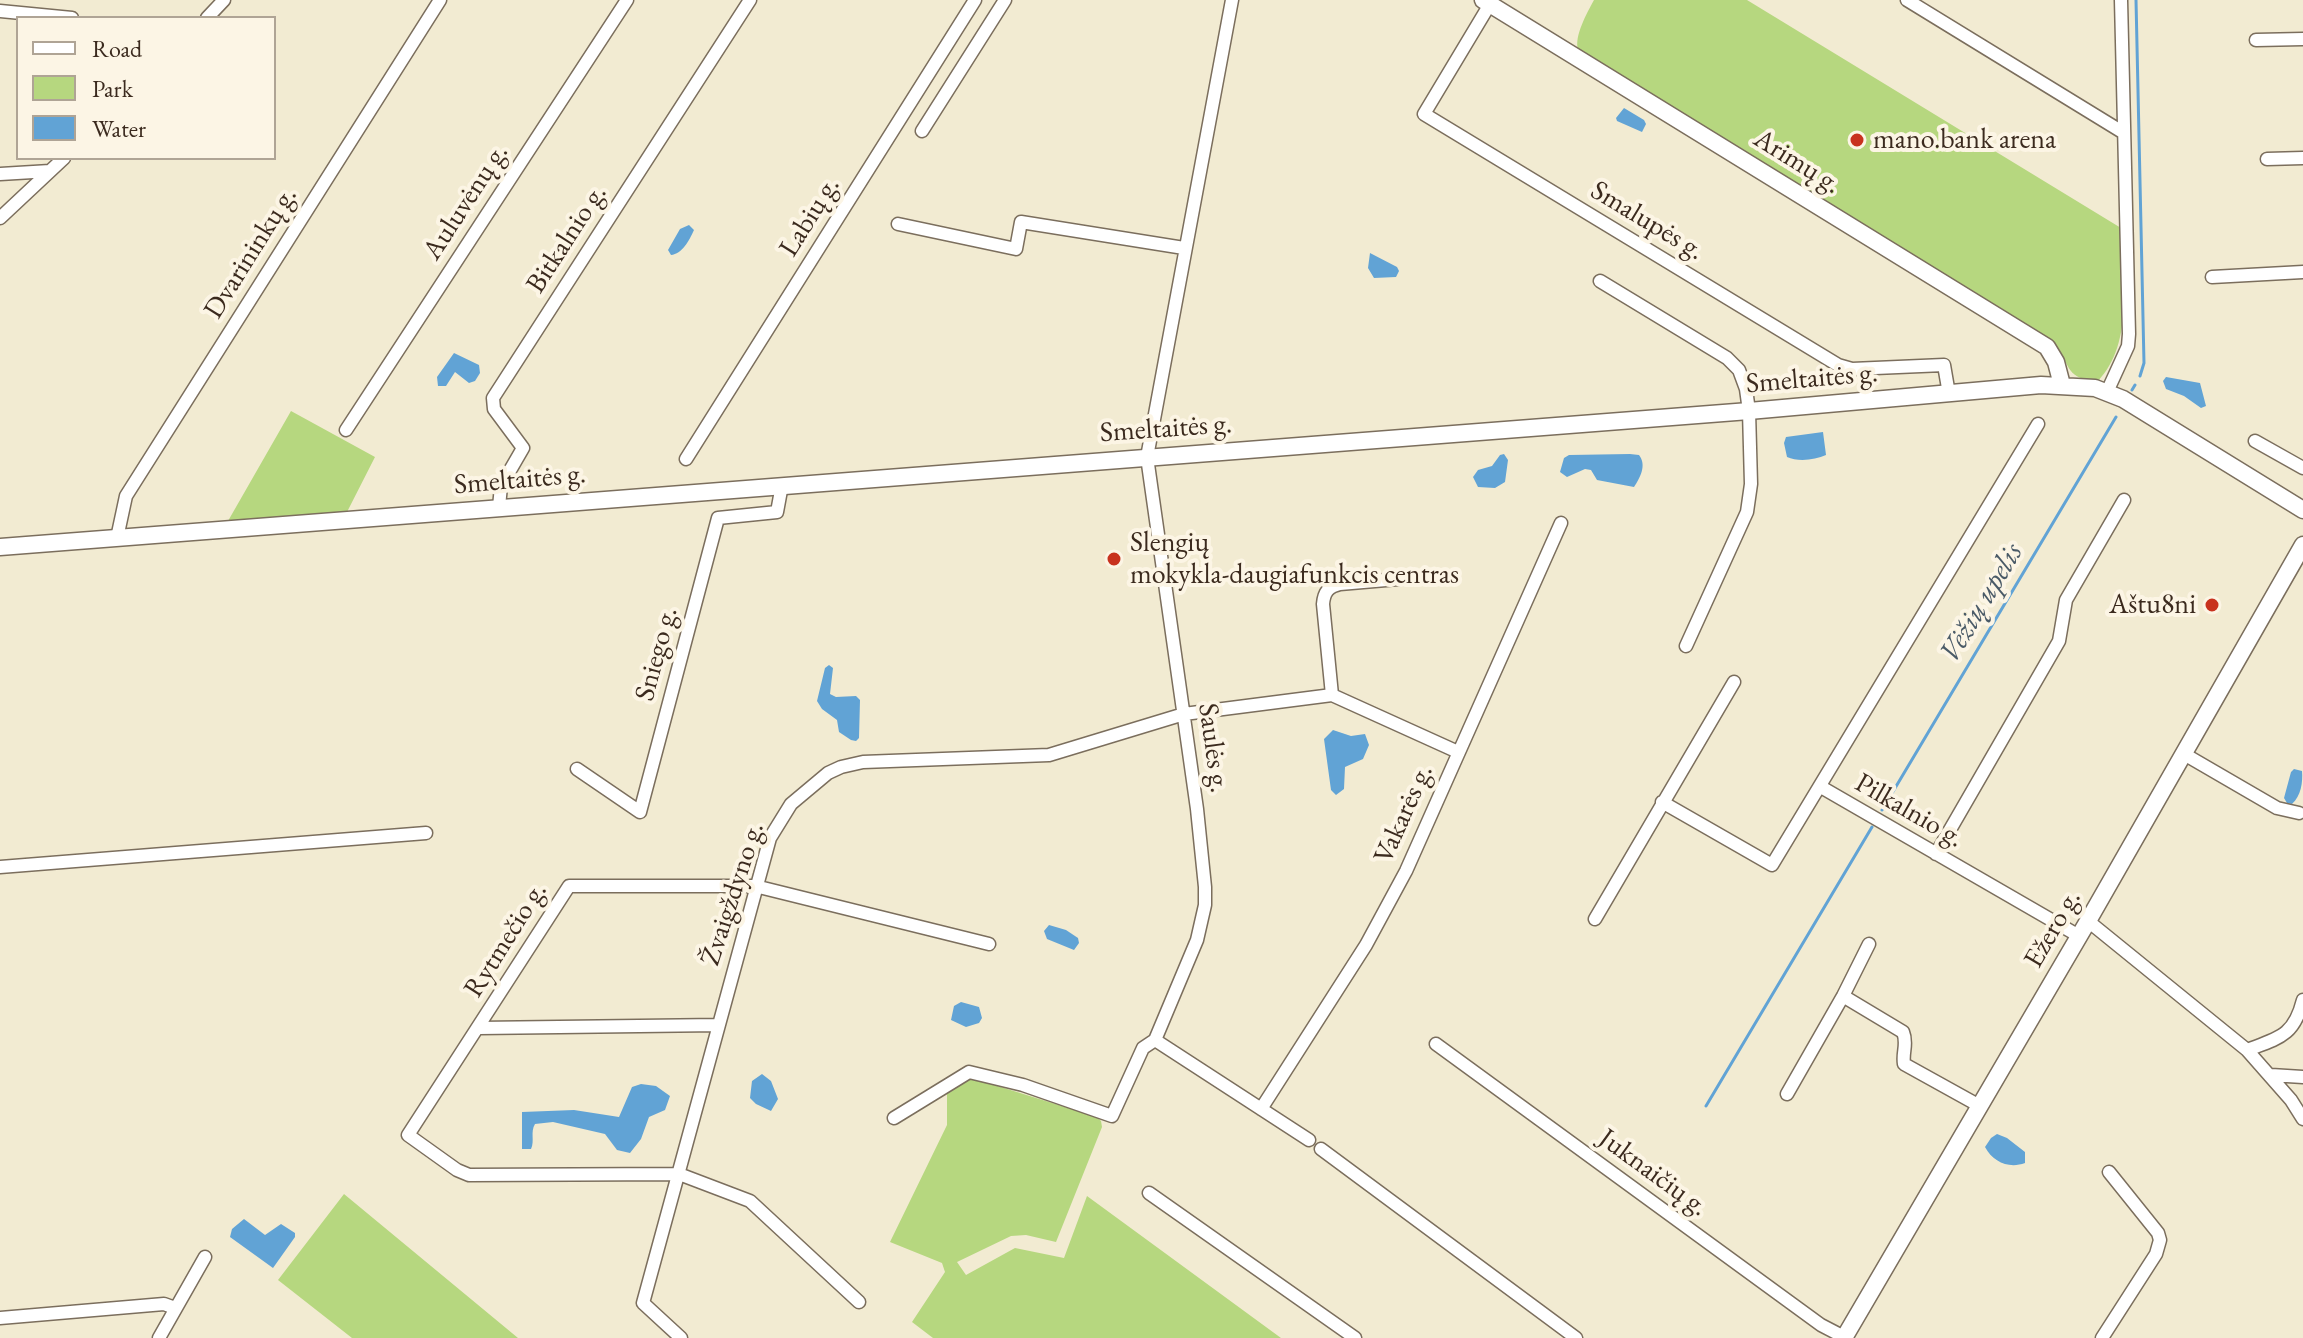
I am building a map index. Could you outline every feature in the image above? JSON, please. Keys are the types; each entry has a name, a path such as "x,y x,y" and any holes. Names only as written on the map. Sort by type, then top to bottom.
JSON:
{"main road":[{"name":"Arimų g.","path":"1486,2 2047,347 2056,362 2062,385"},
{"name":"Smeltaitės g.","path":"0,547 2062,385 2107,392 2123,399 2303,510"},
{"name":"Ežero g.","path":"1845,1338 2303,545"}],"street":[{"path":"209,16 224,0"},
{"name":"Dvarininkų g.","path":"117,538 126,496 440,0"},
{"name":"Auluvėnų g.","path":"346,430 627,0"},
{"name":"Bitkalnio g.","path":"499,507 501,486 523,448 494,409 493,398 750,0"},
{"name":"Labių g.","path":"686,459 975,0"},
{"path":"922,131 1005,0"},
{"name":"Saulės g.","path":"894,1118 969,1072 1023,1085 1112,1116 1143,1048 1155,1040 1191,956 1205,905 1199,825 1147,457 1232,0"},
{"path":"1907,0 2124,133"},
{"path":"2107,392 2128,346 2129,334 2121,0"},
{"name":"Smalupės g.","path":"1486,2 1424,114 1838,365 1852,369 1944,365 1949,394"},
{"path":"0,11 51,16"},
{"path":"2256,40 2303,39"},
{"path":"2267,159 2303,158"},
{"path":"0,218 62,160"},
{"path":"0,174 50,171"},
{"path":"898,224 1016,249 1021,222 1184,248"},
{"path":"2212,277 2303,272"},
{"path":"1600,281 1730,361 1742,378 1749,411 1751,484 1747,512 1686,646"},
{"path":"1821,787 2038,424"},
{"path":"2255,441 2303,468"},
{"name":"Sniego g.","path":"577,769 640,812 718,518 777,512 782,485"},
{"path":"1936,854 2059,641 2066,600 2124,500"},
{"name":"Vakarės g.","path":"1261,1109 1366,945 1406,871 1561,523"},
{"path":"1421,577 1340,584 1326,591 1323,604 1332,695 1458,752"},
{"path":"1595,919 1734,682"},
{"name":"Žvaigždyno g.","path":"681,1338 643,1303 755,886 770,838 791,804 828,773 863,762 1049,755 1184,714 1332,695"},
{"path":"2184,754 2277,808 2299,813"},
{"name":"Pilkalnio g.","path":"1662,802 1772,865 1821,787 2079,936"},
{"path":"0,867 426,833"},
{"name":"Rytmečio g.","path":"679,1174 469,1175 408,1135 569,886 755,886"},
{"path":"755,886 989,944"},
{"path":"2088,921 2247,1050 2271,1075 2303,1119"},
{"path":"1787,1094 1869,944"},
{"path":"1843,996 1903,1032 1907,1042 1902,1056 1904,1064 1978,1105"},
{"path":"2247,1050 2289,1032 2299,1018 2303,1000"},
{"path":"479,1028 719,1025"},
{"path":"1155,1040 1309,1140"},
{"name":"Juknaičių g.","path":"1436,1044 1821,1325 1845,1338"},
{"path":"2271,1075 2303,1077"},
{"path":"1321,1149 1576,1338"},
{"path":"2102,1338 2156,1254 2160,1240 2158,1233 2109,1172"},
{"path":"679,1174 750,1201 859,1302"},
{"path":"1149,1193 1355,1338"},
{"path":"159,1338 205,1257"},
{"path":"0,1318 164,1304 175,1308"}],"green space":[{"path":"1594,0 1747,0 2121,228 2124,309 2122,329 2110,365 2098,381 2080,378 2067,366 2056,345 1578,50 1579,31"},
{"path":"291,411 375,457 347,512 228,521"},
{"path":"972,1078 1097,1117 1102,1127 1056,1242 1026,1235 1011,1236 957,1262 966,1275 1015,1248 1064,1258 1087,1196 1281,1338 933,1338 912,1322 945,1272 942,1263 890,1242 947,1125 947,1090 964,1079"},
{"path":"344,1194 518,1338 352,1338 278,1280"}],"water":[{"path":"1624,108 1644,120 1646,124 1642,132 1617,121"},
{"path":"689,225 694,230 687,242 682,250 671,255 668,250 680,229"},
{"path":"1370,253 1397,267 1396,277 1374,278 1368,268"},
{"path":"454,353 479,365 480,373 475,381 469,383 455,372 446,386 438,386 437,377"},
{"path":"2166,377 2200,383 2206,406 2201,408 2184,396 2166,389 2163,381"},
{"path":"1823,432 1826,455 1806,460 1787,457 1786,437"},
{"path":"1504,454 1508,460 1505,482 1495,488 1478,487 1473,477 1478,470 1492,466"},
{"path":"1569,455 1639,455 1643,467 1634,487 1597,480 1591,470 1585,469 1567,477 1560,472 1564,458"},
{"path":"829,665 833,668 830,694 836,697 856,696 860,700 859,738 856,741 839,732 837,720 817,701 825,668"},
{"path":"1333,730 1351,736 1365,734 1369,745 1363,759 1345,767 1344,789 1336,795 1331,790 1324,739"},
{"path":"2294,769 2302,771 2302,780 2292,804 2284,798"},
{"path":"1049,925 1078,938 1079,943 1074,950 1047,939 1044,931"},
{"path":"961,1002 979,1007 982,1018 979,1023 966,1027 951,1020 954,1006"},
{"path":"762,1074 771,1081 778,1099 771,1111 750,1098 752,1081"},
{"path":"641,1084 656,1086 670,1096 665,1110 649,1117 641,1139 630,1153 617,1150 605,1134 553,1122 535,1124 531,1149 522,1149 522,1112 574,1110 619,1117 632,1087"},
{"path":"1997,1134 2025,1152 2025,1163 2007,1165 1992,1157 1985,1147"},
{"path":"244,1219 265,1235 281,1224 295,1233 273,1268 230,1237 232,1229"}],"waterway":[{"name":"Vėžių upelis","path":"2136,0 2144,363 2140,376"},
{"name":"Vėžių upelis","path":"2132,390 2135,385"},
{"name":"Vėžių upelis","path":"1882,810 2116,417"},
{"name":"Vėžių upelis","path":"1706,1106 1872,827"}],"place":[{"name":"mano.bank arena","path":"1857,140"},
{"name":"Slengių mokykla-daugiafunkcis centras","path":"1114,559"},
{"name":"Aštu8ni","path":"2212,605"}]}
